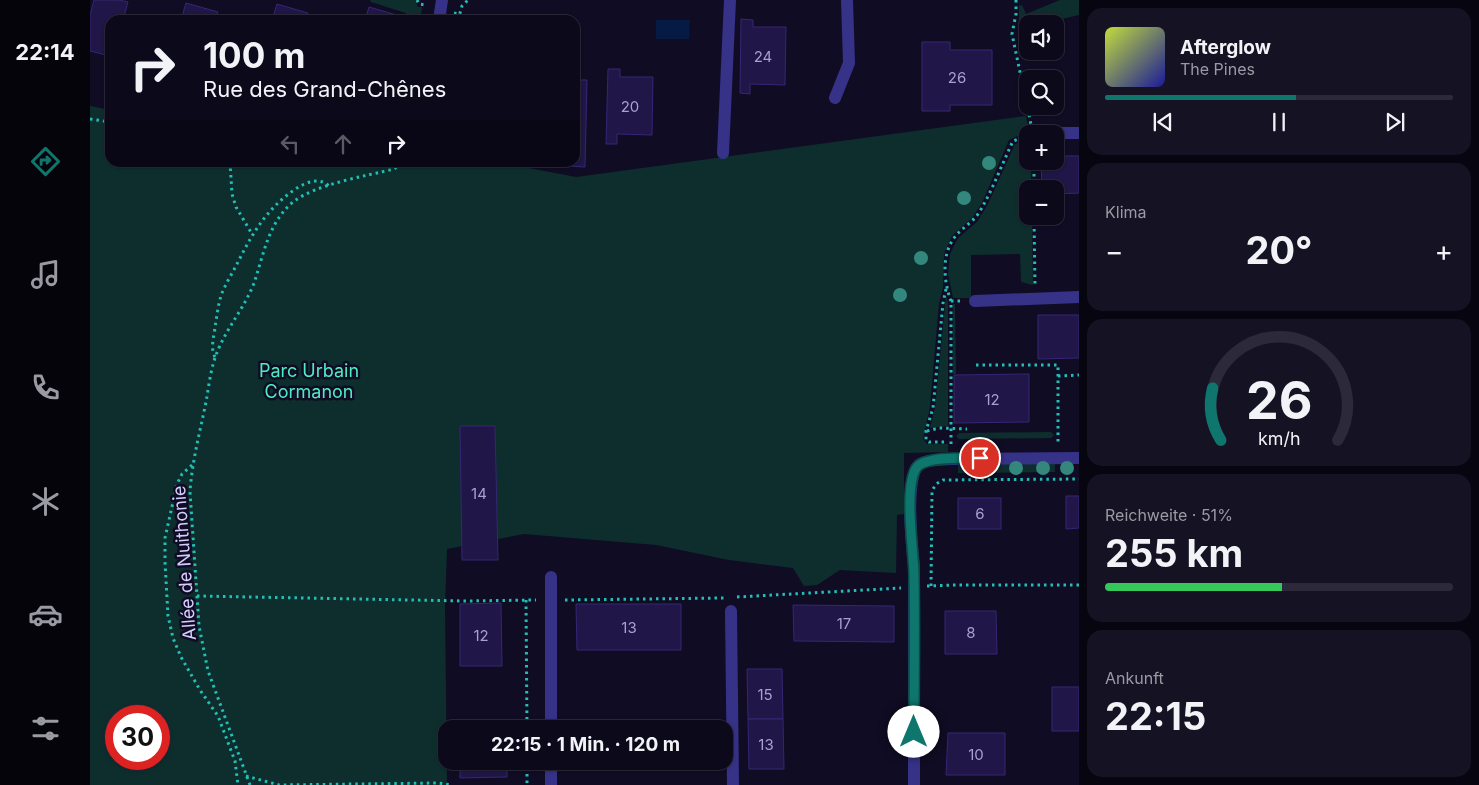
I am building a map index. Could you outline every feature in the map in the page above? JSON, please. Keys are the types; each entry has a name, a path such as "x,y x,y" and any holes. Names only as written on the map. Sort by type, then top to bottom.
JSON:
{"street":[{"path":"440,15 442,0"},
{"path":"723,153 730,0"},
{"path":"834,98 849,63 848,0"},
{"path":"1064,133 1079,133"},
{"path":"976,301 1079,297"},
{"path":"914,785 914,566 911,537 911,495 912,479 916,468 920,464 932,460 960,458 1079,458"},
{"path":"551,577 551,720"},
{"path":"731,611 733,785"},
{"path":"551,770 551,785"}],"path":[{"path":"459,15 462,6 468,0"},
{"path":"1016,0 1016,14 1012,34 1031,125"},
{"path":"90,120 105,122"},
{"path":"946,289 951,301 951,442 928,442 926,440 926,431 933,408 946,289 947,253 954,237 975,220 984,205 1013,141 1019,139"},
{"path":"230,167 232,194 236,207 252,234"},
{"name":"Allée de Nuithonie","path":"250,785 208,671 197,596 190,492 193,465 215,358 221,342 247,300 267,240 277,219 294,201 320,188 397,167"},
{"path":"215,358 212,348 218,307 223,292 252,234 268,212 285,196 305,184 315,181 323,181 329,186"},
{"path":"1034,225 1035,298"},
{"path":"951,301 976,301"},
{"path":"976,365 1058,365 1058,440"},
{"path":"1058,376 1079,376"},
{"path":"926,431 939,428 967,429"},
{"path":"193,465 186,468 177,484 165,538 164,562 168,616 173,638 181,657 218,716 235,761 238,785"},
{"path":"932,586 932,491 936,484 943,480 1079,479"},
{"path":"197,596 465,601 730,598 932,586 1079,585"},
{"path":"526,600 527,720"},
{"path":"527,770 527,785"},
{"path":"246,776 278,785 438,783 452,785"}],"green space":[{"path":"370,0 415,0 418,7 422,7 421,15 405,15 406,13 371,2"},
{"path":"1060,0 1079,0 1079,15 1064,18 1064,15 1019,15 1019,6 1022,5 1026,14"},
{"name":"Parc Urbain Cormanon","path":"90,106 105,109 105,167 523,167 576,177 1026,116 1028,125 1019,125 1019,136 1009,140 982,203 972,218 952,236 944,254 943,288 939,303 930,407 923,439 927,444 948,444 948,452 904,453 904,514 897,515 896,573 840,570 817,585 804,586 793,568 729,560 656,545 524,534 447,549 445,606 446,720 438,720 438,770 447,770 447,785 90,785"},
{"path":"1019,143 1019,170 1031,170 1031,180 1019,180 1019,225 1032,225 1033,285 1021,282 1020,254 971,255 971,298 953,298 948,274 950,254 958,238 977,222 988,204 1015,144"},
{"path":"946,295 948,303 948,426 930,428 935,408"},
{"path":"953,304 955,304 956,374 953,374"},
{"path":"1051,432 1054,435 1051,438 959,439 956,436 959,433"},
{"path":"958,463 1055,463 1055,472 958,473"}],"water":[{"path":"656,20 690,20 689,39 656,39"}],"building":[{"path":"94,0 128,2 124,15 105,15 105,55 90,51 90,15"},
{"path":"186,3 218,12 217,15 182,15"},
{"path":"277,4 308,13 307,15 274,15"},
{"path":"369,7 397,15 367,15"},
{"path":"741,19 753,20 753,27 786,27 785,85 750,84 750,94 740,93"},
{"path":"922,42 950,42 950,50 992,50 992,105 950,105 950,111 922,111"},
{"path":"608,69 620,69 620,77 653,77 652,135 617,134 617,144 606,144"},
{"path":"580,80 587,80 585,167 580,167"},
{"path":"1064,156 1079,156 1079,193 1064,194 1064,180 1042,180 1041,170 1064,170"},
{"path":"1038,315 1079,315 1079,358 1038,359"},
{"path":"1029,374 1029,422 954,423 954,375"},
{"path":"460,426 495,426 498,560 462,560"},
{"path":"1066,496 1079,496 1079,528 1066,529"},
{"path":"958,498 1001,498 1001,529 958,529"},
{"path":"501,603 502,666 460,666 460,604"},
{"path":"576,604 681,604 681,650 577,650"},
{"path":"793,605 894,606 894,642 794,641"},
{"path":"945,611 996,611 997,654 945,654"},
{"path":"747,669 782,669 783,719 748,719"},
{"path":"1052,687 1079,687 1079,731 1052,731"},
{"path":"748,719 783,719 784,769 749,769"},
{"path":"948,733 1005,733 1005,775 946,775"},
{"path":"460,770 507,770 507,777 460,778"}],"route":[{"path":"914,732 912,479 916,468 920,464 932,460 980,458"}]}
